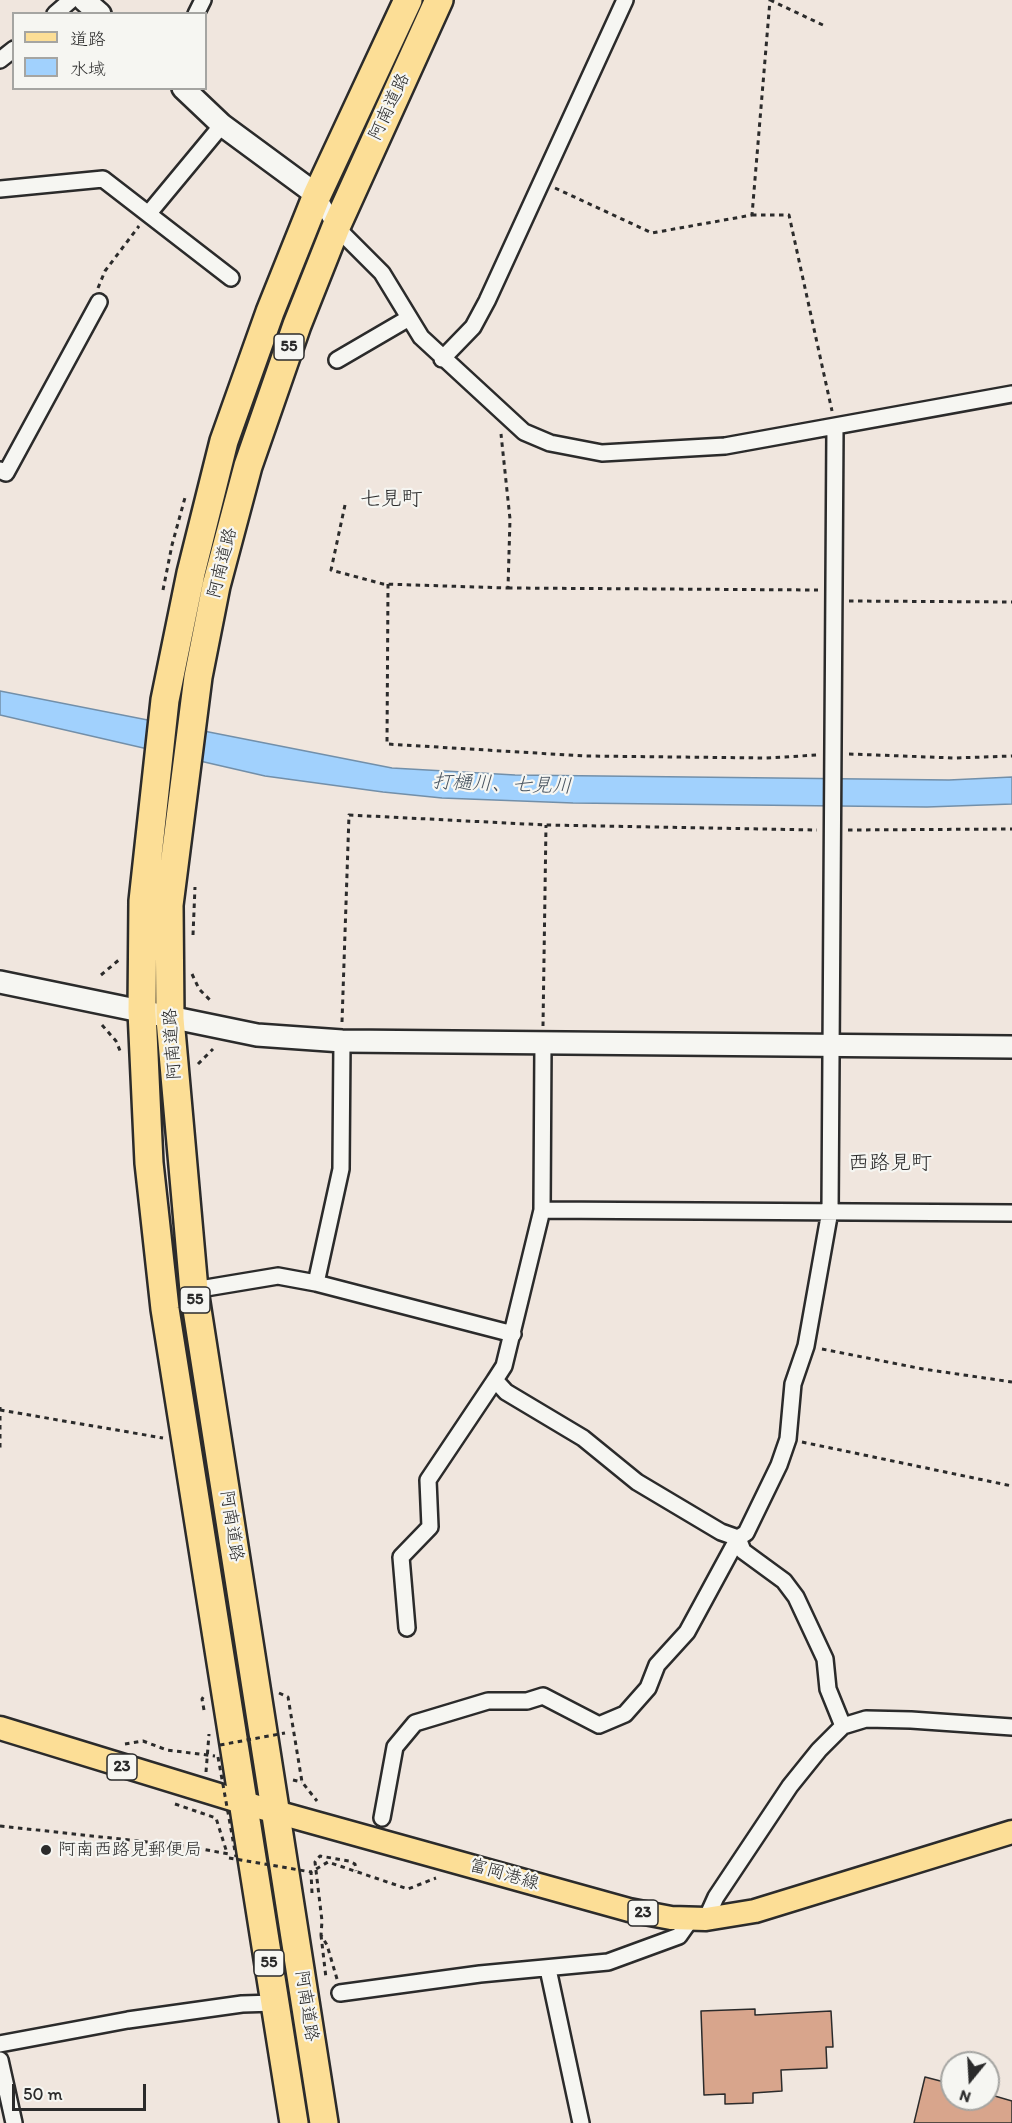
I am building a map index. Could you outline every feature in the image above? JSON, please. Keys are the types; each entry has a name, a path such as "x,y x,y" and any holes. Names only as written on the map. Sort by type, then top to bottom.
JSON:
{"highway":[{"name":"阿南道路","path":"294,2123 165,1309 149,1163 142,1011 143,901 165,700 191,573 224,441 270,312 317,195 408,0"},
{"name":"阿南道路","path":"324,2123 194,1290 170,1019 169,905 193,712 216,586 248,466 297,325 336,227 439,0"}],"main road":[{"name":"富岡港線","path":"0,1728 245,1803 629,1910 698,1919 755,1911 1012,1832"}],"street":[{"path":"57,12 71,0"},
{"path":"84,0 98,12"},
{"path":"442,359 473,327 625,0"},
{"path":"0,60 12,50"},
{"path":"185,90 222,125 317,195 336,227 382,273 421,337 442,359 524,432 550,443 602,453 724,446 835,428 1012,394"},
{"path":"149,213 222,125"},
{"path":"0,189 103,179 231,278"},
{"path":"0,470 6,473 99,302"},
{"path":"337,360 409,318"},
{"path":"382,1818 395,1748 415,1723 488,1701 526,1701 543,1696 599,1725 625,1714 648,1688 657,1665 687,1632 738,1538 746,1533 779,1465 788,1439 793,1384 806,1346 830,1211 835,428"},
{"path":"0,982 142,1011 170,1019 257,1035 342,1041 1012,1047"},
{"path":"316,1282 341,1169 342,1041"},
{"path":"407,1628 401,1557 430,1527 428,1480 504,1366 542,1210 543,1043"},
{"path":"542,1210 1012,1213"},
{"path":"194,1290 278,1276 316,1282 513,1334"},
{"path":"495,1380 506,1392 583,1437 637,1482 721,1533 738,1538"},
{"path":"738,1538 743,1551 784,1581 795,1597 825,1659 828,1689 843,1726"},
{"path":"340,1993 480,1974 608,1962 679,1936 698,1919 716,1897 790,1785 819,1750 843,1726 866,1719 889,1719 1012,1727"},
{"path":"548,1969 581,2123"},
{"path":"0,2044 128,2020 242,2004 275,2002"},
{"path":"0,2060 14,2123"}],"path":[{"path":"752,215 770,0 825,26"},
{"path":"542,182 652,233 752,215 789,215 823,363 835,428"},
{"path":"99,302 96,291 105,271 149,213"},
{"path":"505,416 500,425 510,519 508,588"},
{"path":"345,505 331,570 388,584 1012,602"},
{"path":"388,584 387,744 585,756 765,758 1012,756"},
{"path":"342,1041 349,815 546,825 831,825 1012,829"},
{"path":"543,1043 546,825"},
{"path":"193,940 195,885"},
{"path":"193,963 192,974 199,989 212,1002"},
{"path":"102,1025 116,1041 122,1056"},
{"path":"806,1346 923,1369 1012,1382"},
{"path":"0,1449 0,1408 148,1437 186,1438"},
{"path":"788,1439 1012,1486"},
{"path":"207,1721 202,1699 208,1693"},
{"path":"279,1693 288,1696 296,1749"},
{"path":"205,1770 209,1732"},
{"path":"220,1745 285,1733"},
{"path":"168,1750 218,1757 236,1857"},
{"path":"291,1775 293,1781 302,1782"},
{"path":"0,1826 184,1846 311,1872 328,1862 346,1868"},
{"path":"218,1827 230,1856"},
{"path":"340,1993 327,1945 321,1935 322,1921 315,1863 320,1856 349,1861 355,1864 356,1871"},
{"path":"316,1922 322,1921"}],"water":[{"name":"打樋川、七見川","path":"0,691 392,768 515,775 949,780 1012,777 1012,804 927,807 573,803 442,798 383,792 265,776 0,715"}],"building":[{"path":"755,2009 755,2015 831,2011 833,2047 826,2047 827,2068 781,2070 782,2091 753,2093 753,2103 725,2104 725,2094 704,2095 701,2011"},
{"path":"925,2077 940,2081 940,2111 1000,2111 1000,2098 1012,2101 1012,2123 914,2123"}],"place":[{"name":"阿南西路見郵便局","path":"46,1850"}],"district":[{"name":"七見町","path":"391,500"},
{"name":"西路見町","path":"890,1164"}]}
